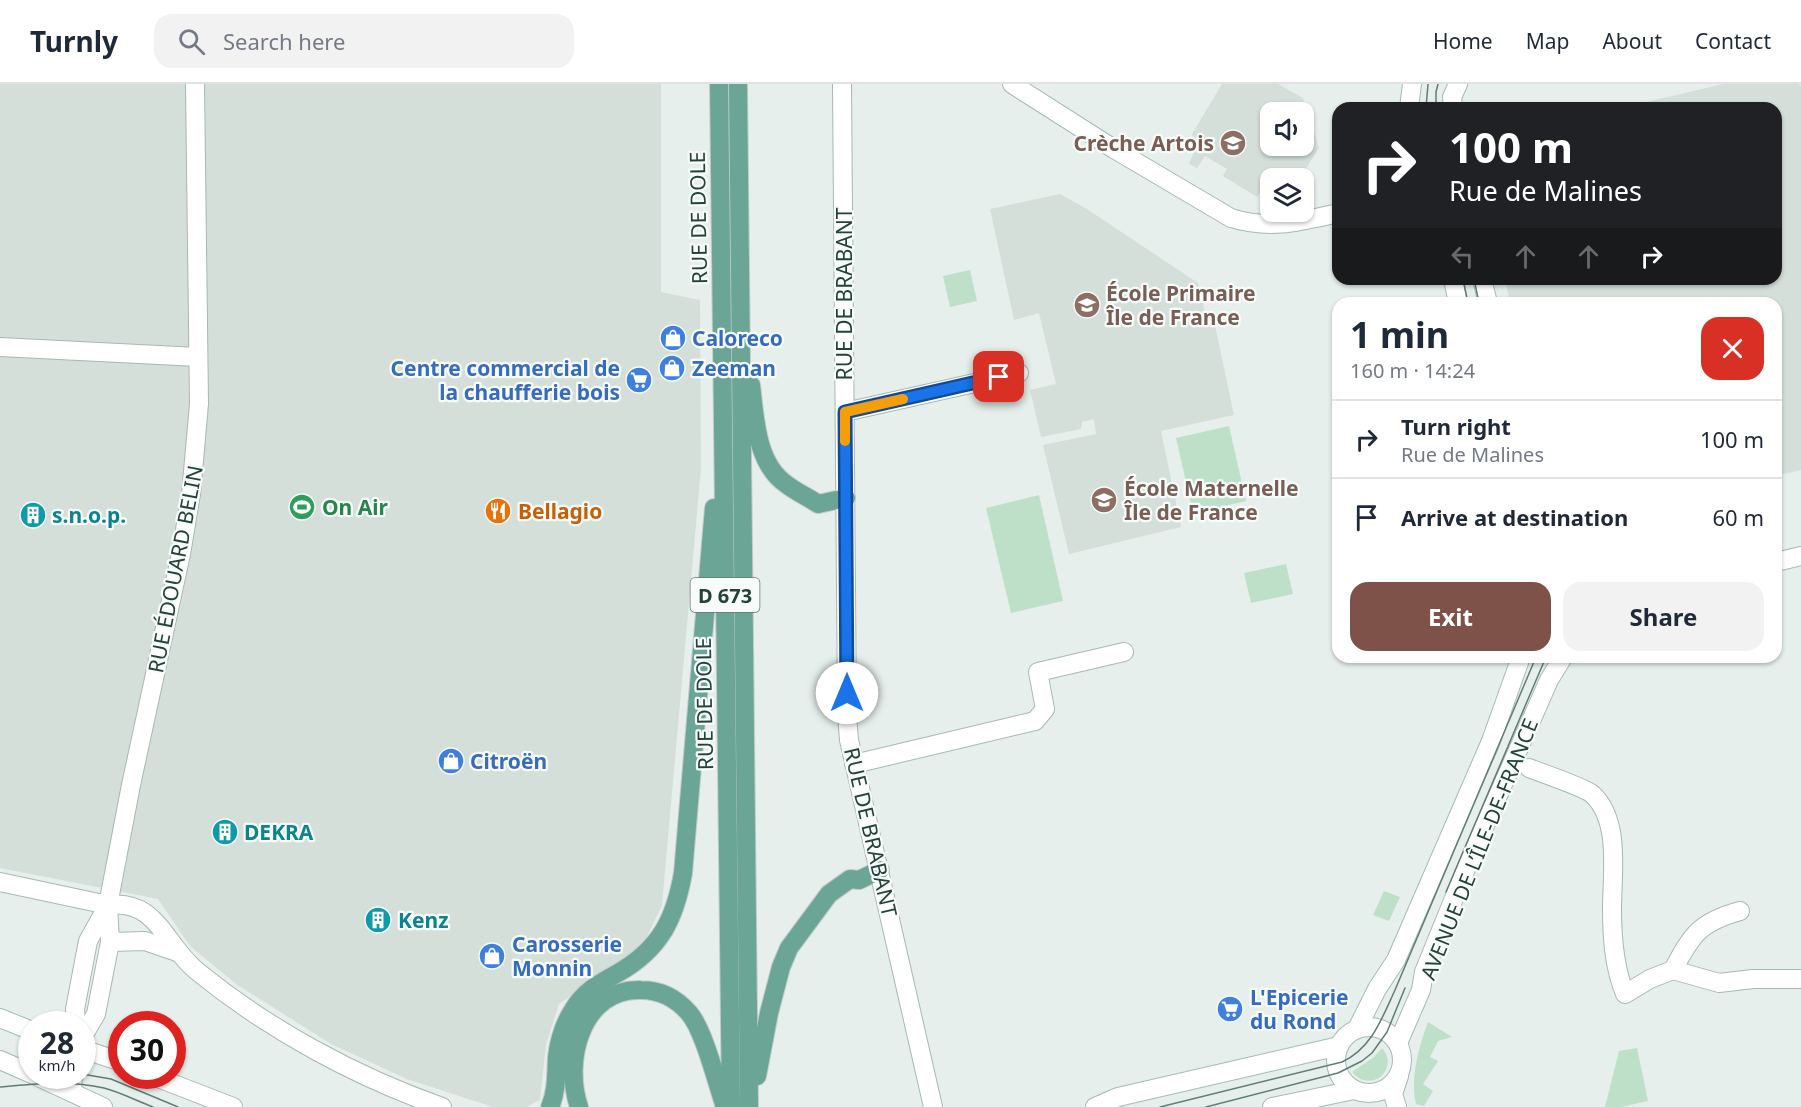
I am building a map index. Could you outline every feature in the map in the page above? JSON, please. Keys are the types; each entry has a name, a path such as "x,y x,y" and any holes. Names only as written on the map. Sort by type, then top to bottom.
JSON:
{"main road":[{"name":"RUE DE DOLE","path":"718,84 731,1107"},
{"name":"RUE DE DOLE","path":"738,84 750,1107"},
{"path":"740,296 758,438 771,469 785,484 818,504 846,498"},
{"path":"550,1107 556,1088 560,1040 574,1007 598,983 631,965 646,953 660,938 678,900 683,873 702,634 723,414"},
{"path":"750,1107 769,1013 781,967 789,948 829,894 850,879 859,880 880,870"},
{"path":"579,1107 573,1080 574,1060 578,1039 585,1021 598,1005 614,995 633,990 650,990 665,994 678,1001 691,1016 699,1030 724,1107"}],"street":[{"name":"RUE ÉDOUARD BELIN","path":"75,1011 88,941 108,905 181,554 191,494 196,448 198,357 195,84"},
{"name":"RUE DE BRABANT","path":"842,84 847,715 854,764 933,1107"},
{"path":"1012,84 1231,218 1252,224 1279,225 1332,214"},
{"path":"1410,102 1412,84"},
{"path":"1452,102 1452,97 1458,84"},
{"path":"0,347 198,357"},
{"path":"845,412 1019,373"},
{"path":"1782,561 1801,556"},
{"path":"854,764 1035,721 1045,709 1038,672 1124,652"},
{"name":"AVENUE DE L’ÎLE-DE-FRANCE","path":"1357,1029 1377,989 1396,960 1491,741 1519,663"},
{"name":"AVENUE DE L’ÎLE-DE-FRANCE","path":"1398,1043 1410,1021 1421,990 1424,972 1470,859 1549,680 1559,663"},
{"path":"1529,768 1591,792 1604,808 1613,858 1614,954 1618,978 1625,994 1650,979 1673,970 1719,983 1753,979 1801,979"},
{"path":"0,882 108,905 124,903 150,915 177,952 205,978 286,1033 358,1073 442,1107"},
{"path":"96,1014 110,942 108,905"},
{"path":"1673,970 1695,933 1719,917 1740,911"},
{"path":"110,942 145,941 177,952"},
{"path":"0,1018 18,1025"},
{"path":"1365,1097 1342,1080 1338,1073 1336,1063 1339,1046 1346,1036 1357,1029 1378,1028 1387,1032 1398,1043 1402,1053 1394,1094 1397,1107"},
{"path":"1095,1107 1118,1097 1339,1046"},
{"path":"0,1060 18,1068"},
{"path":"1272,1107 1365,1097 1392,1084 1399,1074"},
{"path":"79,1089 103,1107"},
{"path":"186,1089 233,1107"}],"shaded area":[{"path":"0,84 661,84 661,292 700,300 701,468 662,905 643,945 559,1004 546,1044 540,1100 526,1107 493,1107 407,1079 331,1044 236,984 190,946 158,899 0,868"},
{"name":"Crèche Artois","path":"1222,84 1278,84 1303,98 1304,102 1260,102 1260,156 1314,156 1306,168 1260,168 1260,193 1257,197 1223,176 1227,169 1205,156 1197,168 1189,164 1196,147 1192,134"},
{"path":"1723,84 1798,84 1801,86 1801,470 1782,475 1782,297 1509,297 1506,285 1782,285 1782,102 1646,102"},
{"name":"Crèche Artois","path":"1314,132 1319,148 1314,156"},
{"path":"1060,194 1087,209 1198,283 1205,312 1212,311 1234,415 1161,431 1181,527 1069,554 1043,445 1096,434 1094,419 1082,422 1081,429 1041,437 1030,390 1056,384 1039,313 1014,320 990,209"}],"green space":[{"path":"970,270 977,301 950,307 943,276"},
{"path":"1229,426 1246,501 1193,513 1176,438"},
{"path":"1039,495 1063,601 1011,613 986,508"},
{"path":"1286,564 1293,594 1251,603 1244,573"},
{"path":"1384,891 1400,897 1389,921 1373,915"},
{"path":"1428,1022 1452,1037 1438,1041 1430,1057 1438,1061 1423,1084 1433,1091 1424,1106 1416,1104 1414,1083 1419,1052"},
{"path":"1382,1048 1388,1063 1381,1076 1368,1081 1352,1072 1374,1057"},
{"path":"1637,1048 1648,1101 1621,1107 1605,1107 1619,1051"}],"tram line":[{"path":"1426,102 1428,84"},
{"path":"1436,102 1438,84"},
{"path":"1464,285 1467,297"},
{"path":"1475,285 1478,297"},
{"path":"1160,1107 1342,1062 1361,1049 1369,1040 1395,990 1533,663"},
{"path":"1446,892 1543,663"},
{"path":"1206,1107 1338,1073 1362,1061 1372,1053 1387,1032 1405,988"},
{"path":"96,1076 111,1079 178,1107"},
{"path":"0,1087 52,1083 78,1084 104,1088 153,1107"}],"slow traffic":[{"path":"845,441 845,412 903,399"}],"place":[{"name":"Crèche Artois","path":"1233,143"},
{"name":"École Primaire Île de France","path":"1087,305"},
{"name":"Caloreco","path":"673,338"},
{"name":"Zeeman","path":"672,368"},
{"name":"Centre commercial de la chaufferie bois","path":"639,380"},
{"name":"École Maternelle Île de France","path":"1104,500"},
{"name":"On Air","path":"302,507"},
{"name":"Bellagio","path":"498,511"},
{"name":"s.n.o.p.","path":"33,515"},
{"name":"Citroën","path":"451,761"},
{"name":"DEKRA","path":"225,832"},
{"name":"Kenz","path":"378,920"},
{"name":"Carosserie Monnin","path":"492,956"},
{"name":"L'Epicerie du Rond","path":"1230,1009"}],"route":[{"path":"847,693 845,412 999,377"}]}
